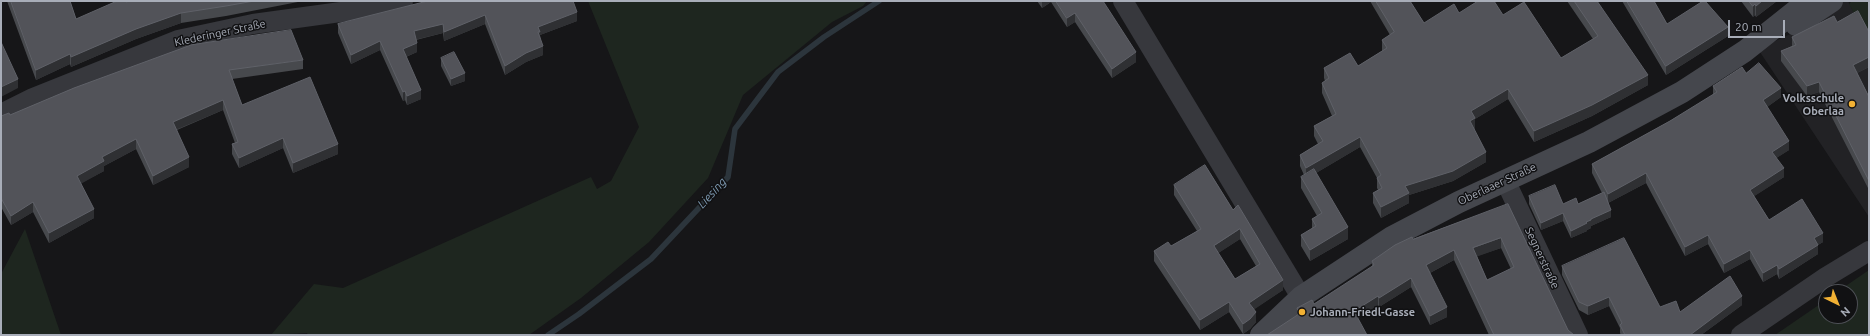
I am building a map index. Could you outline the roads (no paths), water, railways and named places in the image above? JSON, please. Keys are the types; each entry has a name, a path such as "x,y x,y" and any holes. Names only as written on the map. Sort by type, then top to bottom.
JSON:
{"main road":[{"path":"1745,51 1808,1"},
{"path":"1745,51 1798,24 1832,1"},
{"name":"Oberlaaer Straße","path":"1261,335 1301,297 1392,237 1505,180 1622,125 1682,92 1745,51"}],"street":[{"name":"Klederinger Straße","path":"1,114 33,98 178,40 254,24 384,6 403,1"},
{"path":"1123,1 1301,297"},
{"name":"Segnerstraße","path":"1505,180 1578,335"},
{"path":"1741,335 1826,277 1869,251"}],"waterway":[{"name":"Liesing","path":"548,335 579,314 651,259 728,177 735,129 778,72 824,37 879,1"}],"place":[{"name":"Volksschule Oberlaa","path":"1852,104"},
{"name":"Johann-Friedl-Gasse","path":"1302,312"}]}
